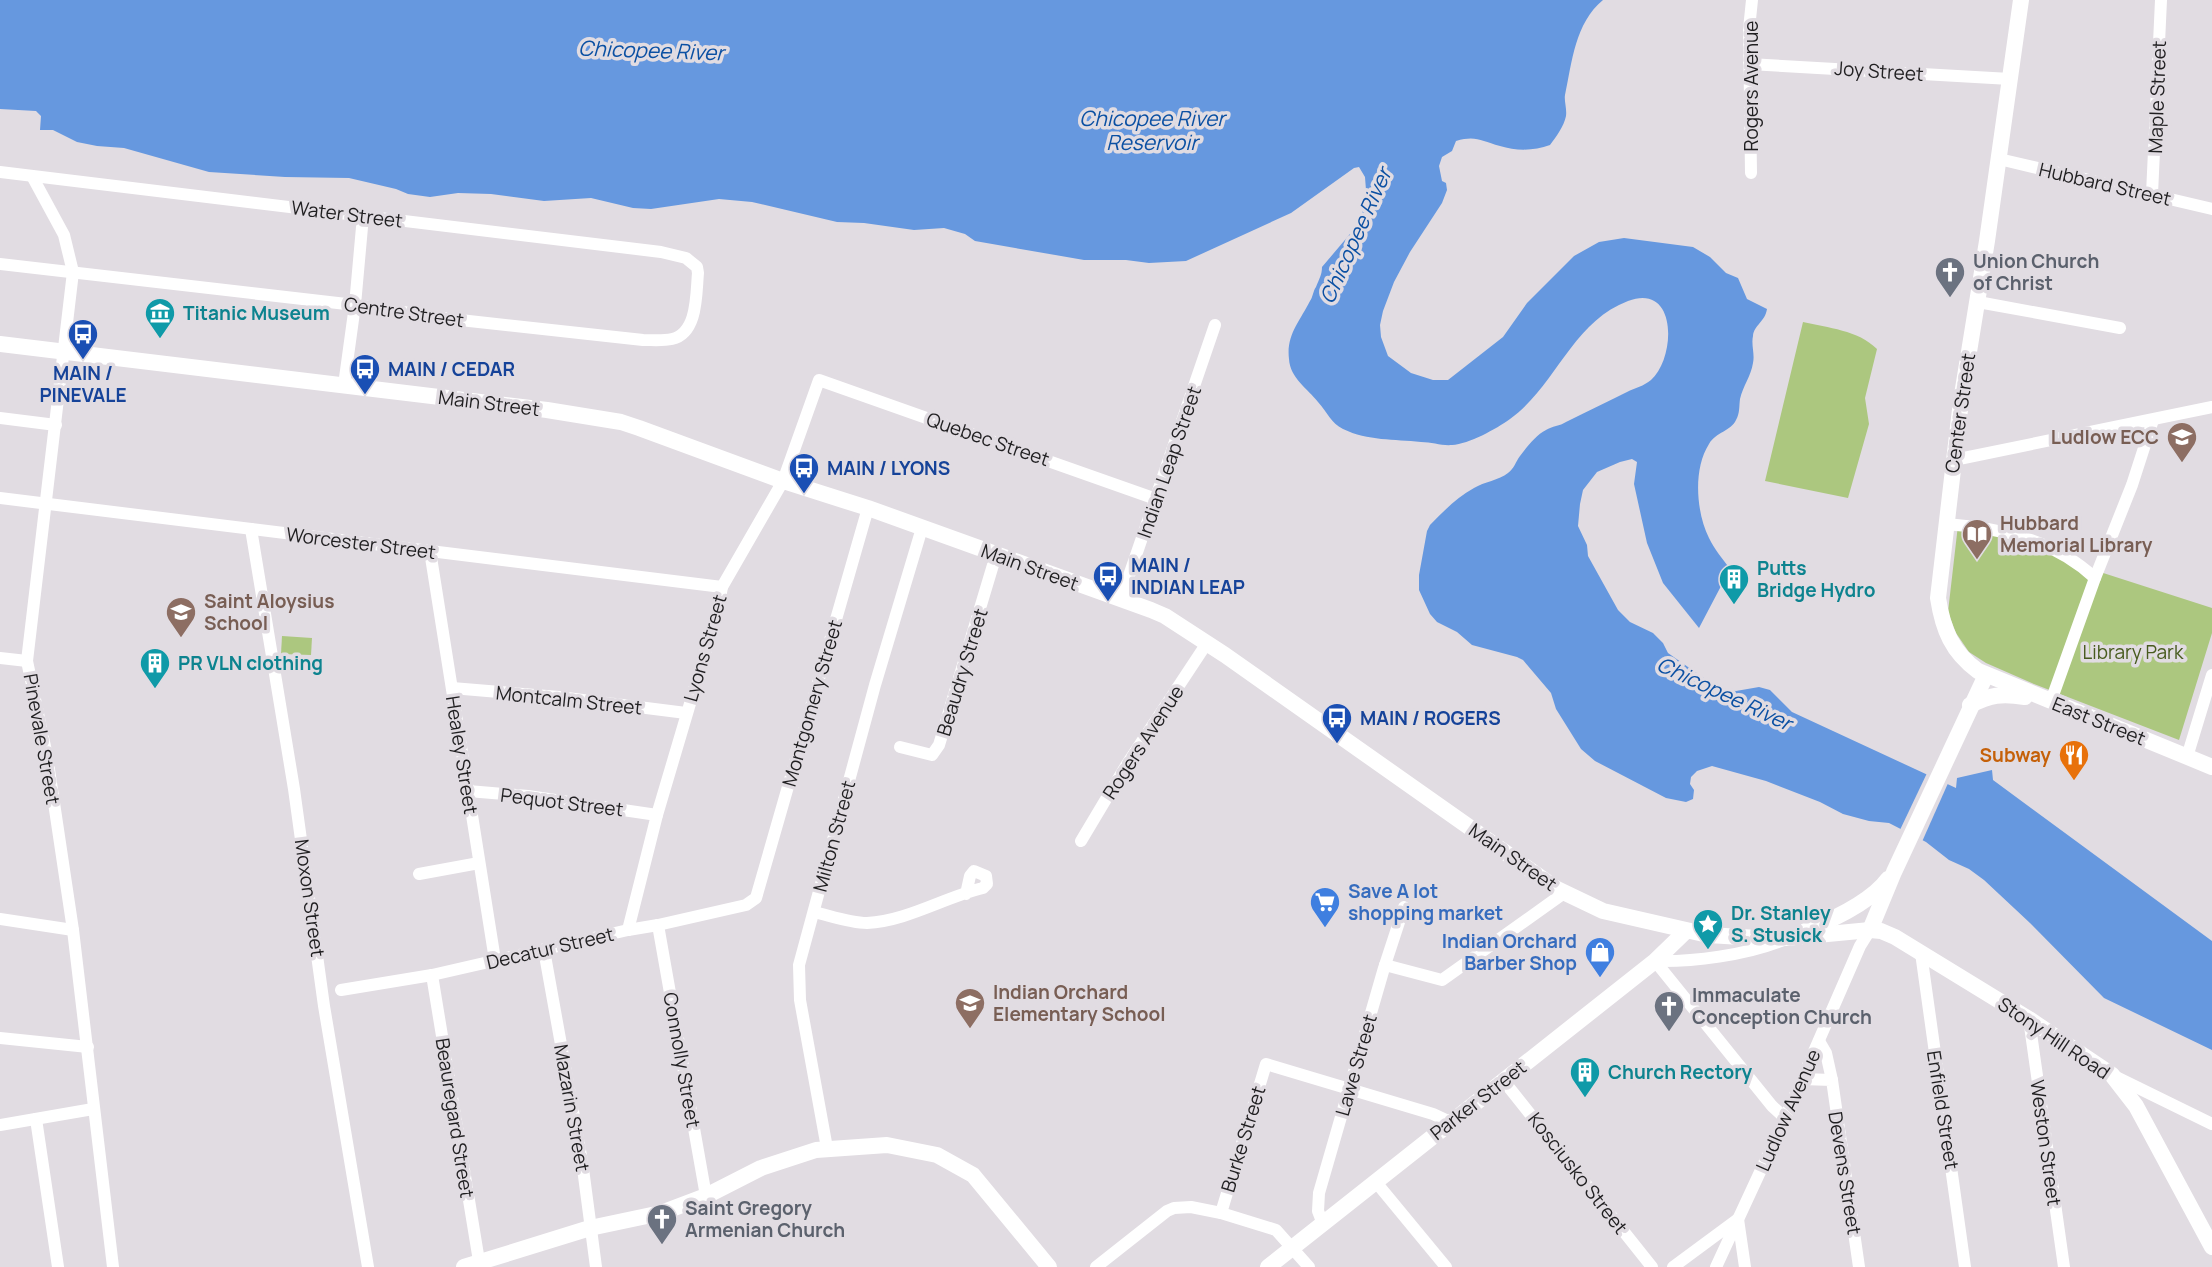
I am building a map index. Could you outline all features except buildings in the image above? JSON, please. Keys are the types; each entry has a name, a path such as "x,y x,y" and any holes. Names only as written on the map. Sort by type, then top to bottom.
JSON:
{"main road":[{"name":"Center Street","path":"1986,675 1969,664 1950,640 1941,622 1938,598 1961,401 1978,302 2021,0"},
{"name":"Main Street","path":"0,344 547,410 621,422 1165,616 1564,893 1603,911 1686,931 1731,938 1789,938 1881,931 1972,983"},
{"path":"1950,640 1968,683 1970,705"},
{"path":"1970,705 1986,675"},
{"name":"East Street","path":"1986,675 2212,767"},
{"path":"1970,705 2003,694 2052,701"},
{"name":"Ludlow Avenue","path":"1870,930 1970,705"},
{"path":"1789,938 1832,919 1872,896 1894,872"},
{"name":"Parker Street","path":"1268,1267 1655,961 1686,931"},
{"name":"Stony Hill Road","path":"1972,983 2112,1075 2136,1107 2212,1247"},
{"path":"472,1264 590,1228 661,1213 706,1196 761,1168 828,1148 887,1145 937,1155 973,1175 1049,1267"}],"street":[{"name":"Rogers Avenue","path":"1752,0 1749,29 1752,173"},
{"name":"Maple Street","path":"2152,194 2161,0"},
{"name":"Joy Street","path":"1749,64 2010,79"},
{"name":"Hubbard Street","path":"1999,159 2212,209"},
{"name":"Water Street","path":"0,172 661,252 686,258 697,267 696,293 690,324 682,335"},
{"name":"Pinevale Street","path":"32,176 64,235 73,272 27,661 47,756 73,930 113,1267"},
{"path":"344,385 363,216"},
{"name":"Centre Street","path":"0,264 610,338 661,340 675,339 682,335"},
{"path":"1978,302 2120,328"},
{"name":"Indian Leap Street","path":"1121,599 1216,325"},
{"name":"Quebec Street","path":"819,380 1156,499"},
{"name":"Lyons Street","path":"628,930 657,815 718,609 722,587 783,481 819,380"},
{"path":"1954,460 2212,407"},
{"path":"0,418 56,425"},
{"path":"2052,701 2095,578 2132,485 2152,420"},
{"name":"Worcester Street","path":"0,498 722,587"},
{"name":"Montgomery Street","path":"756,898 867,508"},
{"path":"1945,524 2016,534 2062,553 2095,578"},
{"name":"Milton Street","path":"828,1148 799,992 800,958 875,685 922,528"},
{"name":"Moxon Street","path":"251,529 294,789 324,1006 368,1267"},
{"name":"Healey Street","path":"429,551 495,960"},
{"name":"Beaudry Street","path":"900,747 932,755 940,745 996,555"},
{"name":"Rogers Avenue","path":"1081,841 1127,764 1207,643"},
{"path":"0,658 27,661"},
{"path":"2187,757 2212,675"},
{"name":"Montcalm Street","path":"452,688 559,697 686,713"},
{"name":"Pequot Street","path":"468,791 528,796 657,815"},
{"path":"419,874 479,863"},
{"path":"1385,964 1442,980 1564,893"},
{"path":"814,912 867,923 926,909 966,894"},
{"name":"Decatur Street","path":"341,990 432,975 658,925 746,905 756,898"},
{"name":"Lawe Street","path":"1323,1224 1318,1211 1319,1193 1404,907"},
{"path":"0,919 73,930"},
{"name":"Connolly Street","path":"658,925 706,1196"},
{"name":"Ludlow Avenue","path":"1716,1267 1860,946 1870,930"},
{"path":"1655,961 1745,952 1762,949 1789,938"},
{"name":"Mazarin Street","path":"544,950 582,1161 596,1267"},
{"name":"Enfield Street","path":"1921,953 1965,1267"},
{"path":"1655,961 1772,1107 1785,1118"},
{"name":"Beauregard Street","path":"432,975 472,1264"},
{"name":"Weston Street","path":"2029,1019 2064,1267"},
{"path":"0,1038 88,1046"},
{"name":"Devens Street","path":"1819,1041 1826,1053 1832,1080 1859,1267"},
{"name":"Burke Street","path":"1221,1213 1266,1064 1349,1088"},
{"path":"2112,1075 2212,1124"},
{"path":"1802,1079 1832,1080"},
{"name":"Kosciusko Street","path":"1503,1080 1652,1267"},
{"path":"1349,1088 1433,1114 1450,1122"},
{"path":"0,1125 93,1109"},
{"path":"36,1119 58,1267"},
{"path":"1375,1181 1447,1267"},
{"path":"1096,1267 1167,1211 1191,1207 1276,1230 1309,1267"},
{"path":"1673,1267 1738,1219 1745,1267"}],"green space":[{"path":"1803,322 1852,334 1877,349 1865,398 1869,424 1848,498 1765,481"},
{"name":"Library Park","path":"1958,525 2028,539 2097,571 2212,608 2212,633 2179,740 2034,684 1986,663 1969,652 1956,633 1948,612"},
{"path":"282,636 312,638 311,655 281,654"}],"water":[{"name":"Chicopee River Reservoir","path":"0,0 1603,0 1586,20 1576,44 1565,95 1565,120 1550,145 1519,149 1469,139 1456,141 1452,151 1442,157 1439,166 1447,190 1442,203 1394,282 1383,311 1381,337 1388,356 1411,373 1433,380 1448,380 1503,337 1527,303 1574,256 1599,242 1624,238 1693,247 1710,257 1726,273 1738,278 1747,299 1767,309 1754,332 1753,363 1741,394 1739,412 1734,424 1709,444 1700,466 1698,491 1705,528 1713,546 1730,569 1699,628 1663,583 1647,543 1634,484 1637,462 1632,459 1620,462 1597,472 1583,490 1578,526 1587,545 1588,556 1618,610 1630,622 1653,633 1668,653 1708,681 1728,690 1759,687 1770,690 1792,712 1956,788 1957,778 1992,770 1993,780 2212,941 2212,1050 2104,998 1984,880 1969,869 1949,860 1926,842 1889,823 1843,814 1766,781 1712,766 1697,771 1691,777 1693,799 1686,802 1666,798 1595,761 1581,749 1556,709 1551,693 1523,660 1472,645 1457,632 1437,622 1430,614 1419,590 1419,575 1430,525 1468,492 1510,471 1542,432 1651,380 1665,356 1668,340 1668,325 1664,312 1656,302 1644,298 1628,301 1609,311 1578,339 1526,405 1510,419 1482,435 1466,442 1448,445 1372,438 1352,433 1335,424 1296,378 1289,359 1292,335 1312,298 1322,267 1361,221 1366,190 1365,177 1359,167 1291,213 1186,261 1149,263 1084,260 975,241 965,234 944,228 914,230 837,222 752,202 719,199 651,209 633,208 591,198 544,201 458,193 430,197 408,194 349,178 209,172 124,148 77,142 53,130 40,130 41,116 36,111 0,109"}],"pier":[{"path":"1928,771 1949,781 1921,844 1899,832"}],"place":[{"name":"Union Church of Christ","path":"1950,299"},
{"name":"Titanic Museum","path":"160,340"},
{"name":"MAIN / PINEVALE","path":"83,361"},
{"name":"MAIN / CEDAR","path":"365,396"},
{"name":"Ludlow ECC","path":"2182,464"},
{"name":"MAIN / LYONS","path":"804,495"},
{"name":"Hubbard Memorial Library","path":"1977,561"},
{"name":"MAIN / INDIAN LEAP","path":"1108,603"},
{"name":"Putts Bridge Hydro","path":"1734,606"},
{"name":"Saint Aloysius School","path":"181,639"},
{"name":"PR VLN clothing","path":"155,690"},
{"name":"MAIN / ROGERS","path":"1337,745"},
{"name":"Subway","path":"2074,782"},
{"name":"Save A lot shopping market","path":"1325,929"},
{"name":"Dr. Stanley S. Stusick","path":"1708,951"},
{"name":"Indian Orchard Barber Shop","path":"1600,979"},
{"name":"Indian Orchard Elementary School","path":"970,1030"},
{"name":"Immaculate Conception Church","path":"1669,1033"},
{"name":"Church Rectory","path":"1585,1099"},
{"name":"Saint Gregory Armenian Church","path":"662,1246"}],"water label":[{"name":"Chicopee River","path":"651,51"},
{"name":"Chicopee River","path":"1356,236"},
{"name":"Chicopee River","path":"1724,694"}]}
